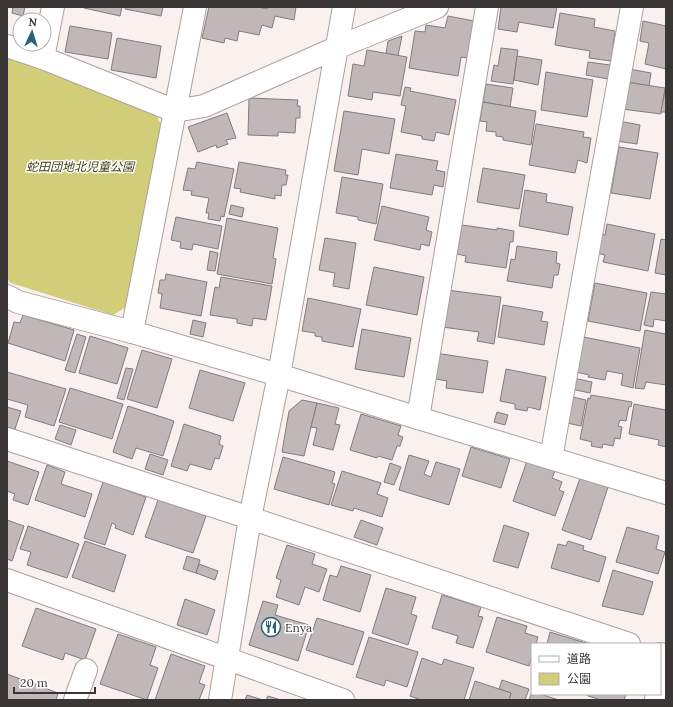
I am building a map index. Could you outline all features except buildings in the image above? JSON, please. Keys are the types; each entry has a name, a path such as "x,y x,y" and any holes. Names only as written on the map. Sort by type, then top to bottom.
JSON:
{"street":[{"path":"42,58 53,7"},
{"path":"132,332 195,7"},
{"path":"220,700 228,659 250,518 279,375 344,7"},
{"path":"7,46 42,58 175,111 204,106 336,48 437,7"},
{"path":"418,418 487,7"},
{"path":"551,458 632,7"},
{"path":"7,296 18,302 132,332 279,375 666,493"},
{"path":"7,439 627,643"},
{"path":"7,580 343,700"},
{"path":"661,654 664,655 661,672"},
{"path":"75,700 86,670"}],"green space":[{"name":"蛇田団地北児童公園","path":"7,58 154,111 162,126 128,306 113,315 11,283 7,279"}],"place":[{"name":"Enya","path":"271,627"}]}
